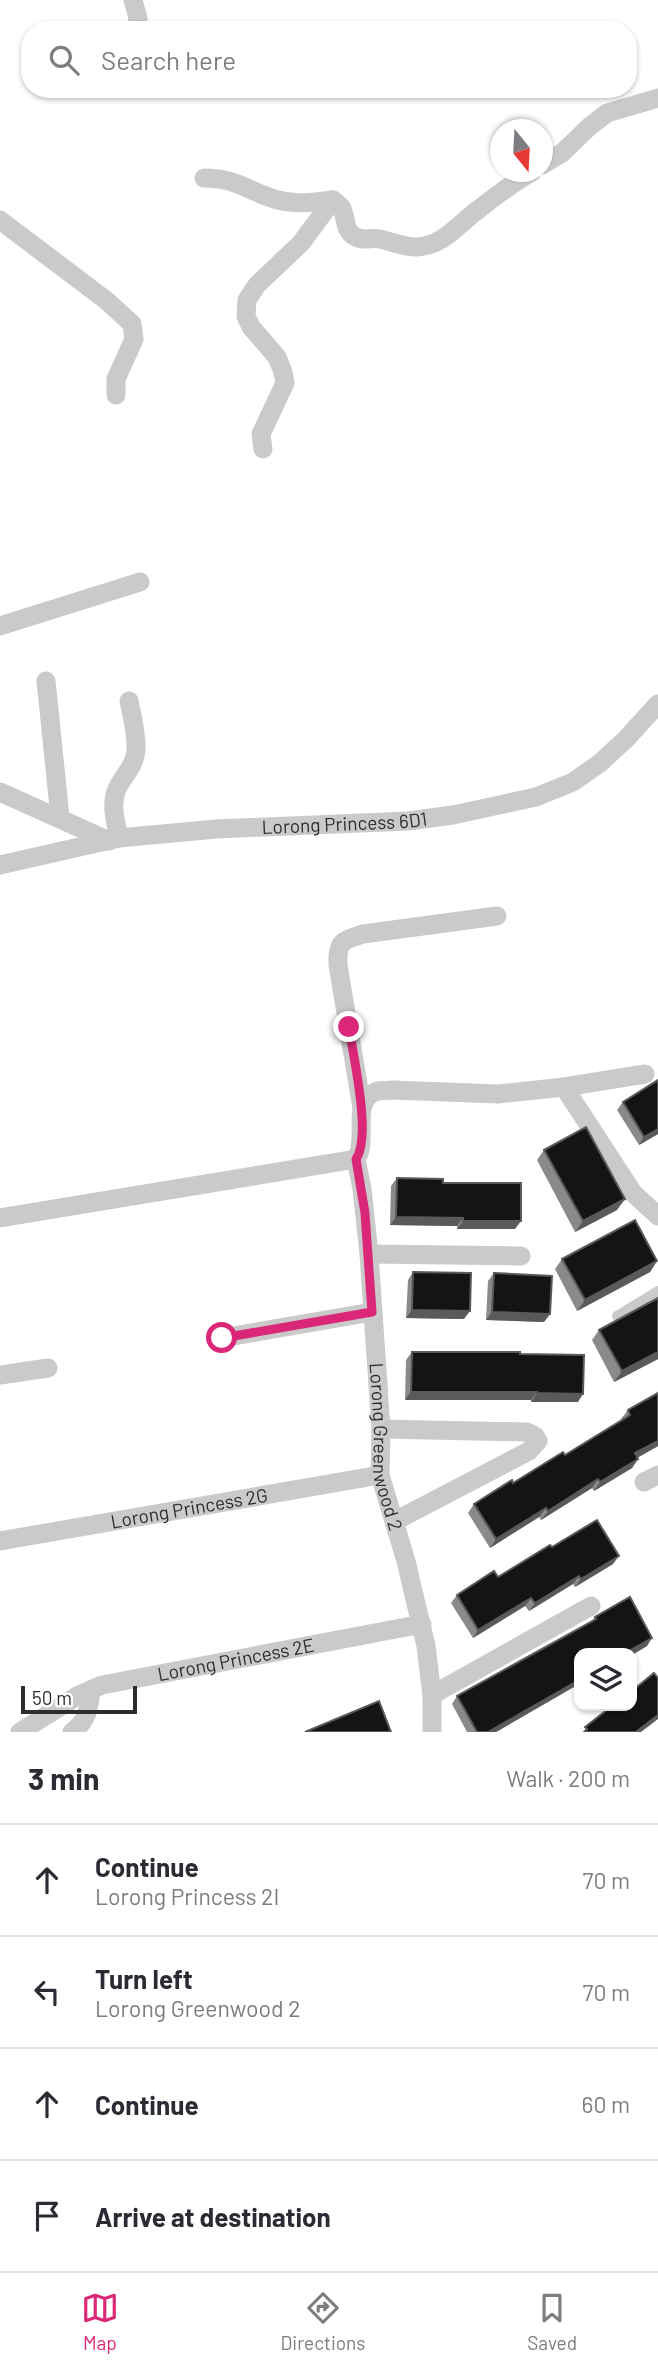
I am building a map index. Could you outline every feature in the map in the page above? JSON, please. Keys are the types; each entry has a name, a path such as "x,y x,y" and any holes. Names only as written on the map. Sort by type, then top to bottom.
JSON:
{"street":[{"path":"133,0 138,21"},
{"path":"553,158 607,114 658,98"},
{"path":"204,178 222,178 280,201 309,203 333,200 342,208 350,233 356,238 382,239 415,247 430,245 449,236 482,207 518,182"},
{"path":"262,450 261,434 285,383 277,357 251,327 246,316 247,300 257,285 301,243 333,200"},
{"path":"0,220 107,301 132,324 134,339 116,379 116,395"},
{"path":"0,626 140,583"},
{"path":"46,681 60,817"},
{"path":"0,792 114,839 114,798 118,786 133,764 136,750 130,701"},
{"name":"Lorong Princess 6D1","path":"0,865 114,839 216,829 408,821 453,816 536,797 573,782 600,762 626,739 658,704"},
{"path":"0,1218 356,1159 361,1152 362,1108 337,949 343,941 363,934 497,916"},
{"path":"362,1108 366,1098 375,1092 383,1091 498,1094 645,1074"},
{"path":"564,1087 633,1193 658,1216"},
{"name":"Lorong Greenwood 2","path":"356,1159 369,1254 381,1429 380,1475 422,1624 432,1695 432,1732"},
{"path":"369,1254 521,1256"},
{"path":"222,1338 372,1312"},
{"path":"0,1375 48,1368"},
{"path":"381,1429 527,1432 538,1441 529,1451 395,1521"},
{"name":"Lorong Princess 2G","path":"0,1541 380,1475"},
{"path":"432,1695 591,1606"},
{"name":"Lorong Princess 2E","path":"20,1732 102,1685 422,1624"},
{"path":"72,1732 88,1714 90,1690"}],"lane":[{"path":"617,1316 658,1291"}],"building":[{"path":"658,1080 658,1129 644,1137 623,1102"},
{"path":"586,1127 625,1199 583,1221 544,1150"},
{"path":"397,1178 443,1179 443,1183 521,1183 521,1221 396,1217"},
{"path":"635,1220 657,1261 585,1300 562,1259"},
{"path":"413,1272 471,1273 470,1311 412,1310"},
{"path":"494,1273 552,1276 550,1314 492,1312"},
{"path":"658,1298 658,1352 622,1371 599,1330"},
{"path":"412,1352 584,1355 583,1394 411,1392"},
{"path":"658,1393 658,1441 635,1453 638,1459 600,1482 598,1479 548,1511 546,1508 496,1539 474,1504 563,1452 565,1455 630,1415 628,1410"},
{"path":"597,1520 619,1556 535,1603 531,1598 478,1630 457,1595 494,1571 498,1577"},
{"path":"630,1597 652,1638 634,1648 574,1648 574,1683 488,1732 477,1732 457,1696 596,1619 595,1617"},
{"path":"654,1673 658,1678 658,1715 636,1732 584,1732 587,1729 585,1727 606,1711 637,1711 637,1687"},
{"path":"379,1701 391,1732 305,1732"}],"route":[{"path":"222,1338 372,1312 365,1213 356,1159 361,1152 362,1108 349,1027"}]}
